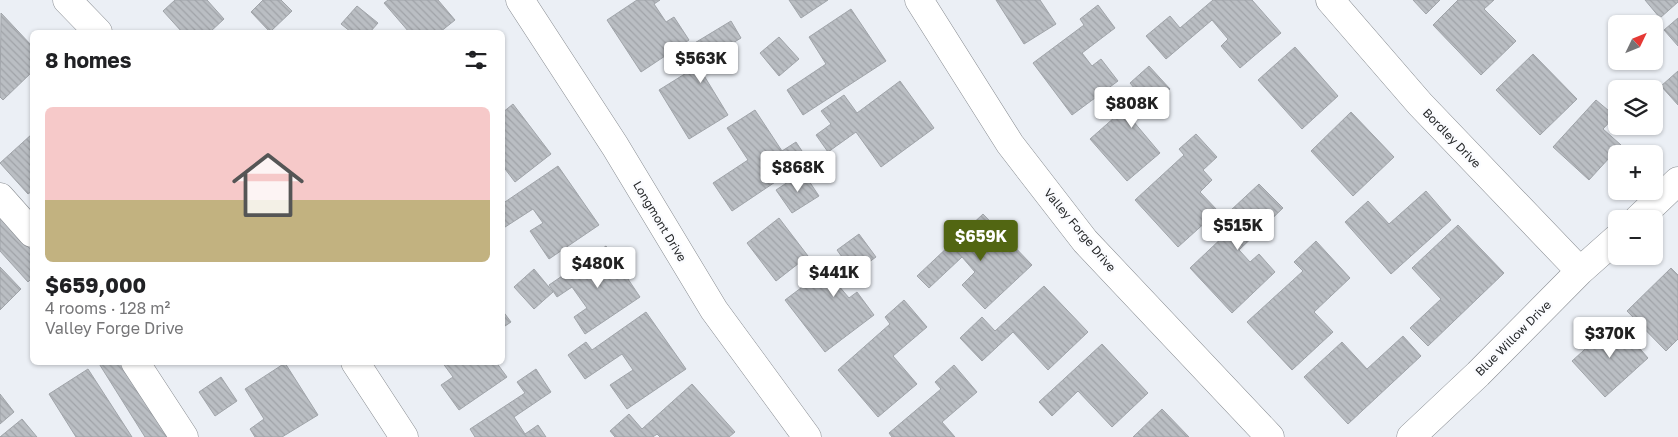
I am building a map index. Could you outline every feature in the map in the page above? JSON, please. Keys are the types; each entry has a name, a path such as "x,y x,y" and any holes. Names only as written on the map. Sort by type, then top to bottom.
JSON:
{"street":[{"path":"67,0 96,30"},
{"name":"Longmont Drive","path":"520,0 615,146 714,310 807,437"},
{"name":"Valley Forge Drive","path":"919,0 1010,144 1085,241 1270,437"},
{"name":"Bordley Drive","path":"1330,0 1420,104 1580,271"},
{"path":"1647,210 1678,181"},
{"path":"0,197 30,231"},
{"name":"Blue Willow Drive","path":"1411,437 1478,374 1580,271 1608,246"},
{"path":"137,365 184,437"},
{"path":"357,365 404,437"}],"building":[{"path":"175,0 207,0 224,19 212,30 180,30 163,11"},
{"path":"263,0 281,0 292,11 272,30 268,30 251,12"},
{"path":"388,0 438,0 455,20 442,30 407,30 384,3"},
{"path":"637,0 660,0 654,4 666,22 674,17 689,40 641,72 607,20"},
{"path":"789,0 828,0 801,18"},
{"path":"996,0 1040,0 1056,24 1024,44"},
{"path":"1213,0 1252,0 1281,33 1240,68 1221,46 1228,39 1212,20 1166,59 1146,36 1170,16 1180,28"},
{"path":"1413,0 1440,0 1426,14"},
{"path":"1458,0 1494,0 1484,9 1516,41 1481,75 1433,25"},
{"path":"1645,0 1678,0 1663,15 1658,15"},
{"path":"1098,5 1115,28 1082,53 1092,66 1101,59 1118,81 1072,115 1033,63 1084,25 1080,19"},
{"path":"357,6 378,23 372,30 348,30 341,24"},
{"path":"851,9 886,61 803,115 787,90 826,64 809,37"},
{"path":"1,13 30,44 30,74 3,100 0,97"},
{"path":"1678,18 1678,46 1664,30"},
{"path":"731,21 741,38 728,46 734,55 703,74 728,115 689,139 659,90 704,62 693,44"},
{"path":"779,37 799,59 779,76 760,53"},
{"path":"1295,47 1338,96 1302,129 1258,80"},
{"path":"1533,54 1577,99 1540,135 1496,90"},
{"path":"1149,66 1170,89 1133,121 1160,153 1127,181 1090,139 1140,95 1130,83"},
{"path":"1678,71 1678,105 1663,88 1663,84"},
{"path":"900,81 934,128 881,167 856,132 828,152 816,135 831,124 821,111 844,95 857,113"},
{"path":"1596,100 1608,110 1608,124 1603,129 1621,145 1608,145 1608,159 1589,180 1553,147"},
{"path":"513,104 551,154 515,182 505,169 505,111"},
{"path":"755,110 782,151 796,142 808,160 732,211 713,183 748,160 727,128"},
{"path":"1351,112 1394,157 1353,196 1311,151"},
{"path":"1196,134 1217,157 1203,170 1212,180 1200,192 1218,211 1178,247 1135,200 1184,155 1179,149"},
{"path":"30,136 30,192 28,194 0,163"},
{"path":"558,166 599,225 549,259 530,231 543,223 533,209 505,227 505,202"},
{"path":"803,172 819,196 792,213 776,190"},
{"path":"1259,184 1283,208 1239,250 1250,262 1259,254 1275,272 1232,313 1190,268 1226,234 1216,224"},
{"path":"1426,191 1451,220 1391,274 1345,222 1368,201 1389,224"},
{"path":"983,214 1032,265 985,309 962,285 975,272 962,257 929,288 917,276"},
{"path":"0,216 30,249 30,280 28,282 0,251"},
{"path":"779,218 808,256 776,281 747,243"},
{"path":"1458,225 1504,273 1428,346 1410,328 1441,299 1412,268"},
{"path":"859,234 876,257 838,285 849,298 857,292 874,315 825,352 785,300 842,257 837,250"},
{"path":"1316,241 1350,278 1314,312 1333,332 1292,370 1247,322 1303,271 1294,262"},
{"path":"606,246 640,297 585,334 574,317 587,308 572,287 557,297 549,285"},
{"path":"0,267 21,289 0,310"},
{"path":"1671,268 1678,275 1678,339 1666,351 1627,311"},
{"path":"534,269 553,292 534,309 514,287"},
{"path":"1044,286 1088,332 1048,370 1013,332 982,361 960,338 982,317 995,331"},
{"path":"904,300 927,327 893,356 917,384 878,417 838,370 890,324 885,317"},
{"path":"646,312 686,369 627,409 610,385 633,370 622,354 585,379 568,355 586,342 592,350"},
{"path":"505,314 511,322 505,326"},
{"path":"1616,321 1648,358 1605,397 1572,361"},
{"path":"1403,336 1421,356 1348,424 1304,377 1342,342 1367,369"},
{"path":"1102,344 1148,393 1112,427 1078,391 1052,416 1039,402"},
{"path":"100,365 128,365 172,437 145,437"},
{"path":"282,365 286,365 318,415 282,437 255,437 250,429 264,419 245,389"},
{"path":"444,365 498,365 507,377 459,410 441,385 453,377"},
{"path":"954,365 977,392 942,422 955,437 892,437 889,433 941,389 935,382"},
{"path":"88,369 132,437 76,437 49,394"},
{"path":"536,369 551,392 514,417 525,434 538,425 546,437 475,437 470,429 525,393 517,382"},
{"path":"221,377 237,401 215,416 199,392"},
{"path":"692,384 735,432 729,437 660,437 657,434 653,437 615,437 610,431 629,414 642,429"},
{"path":"0,394 14,412 0,424"},
{"path":"1162,409 1189,437 1133,437"},
{"path":"22,419 37,437 0,437"}]}
